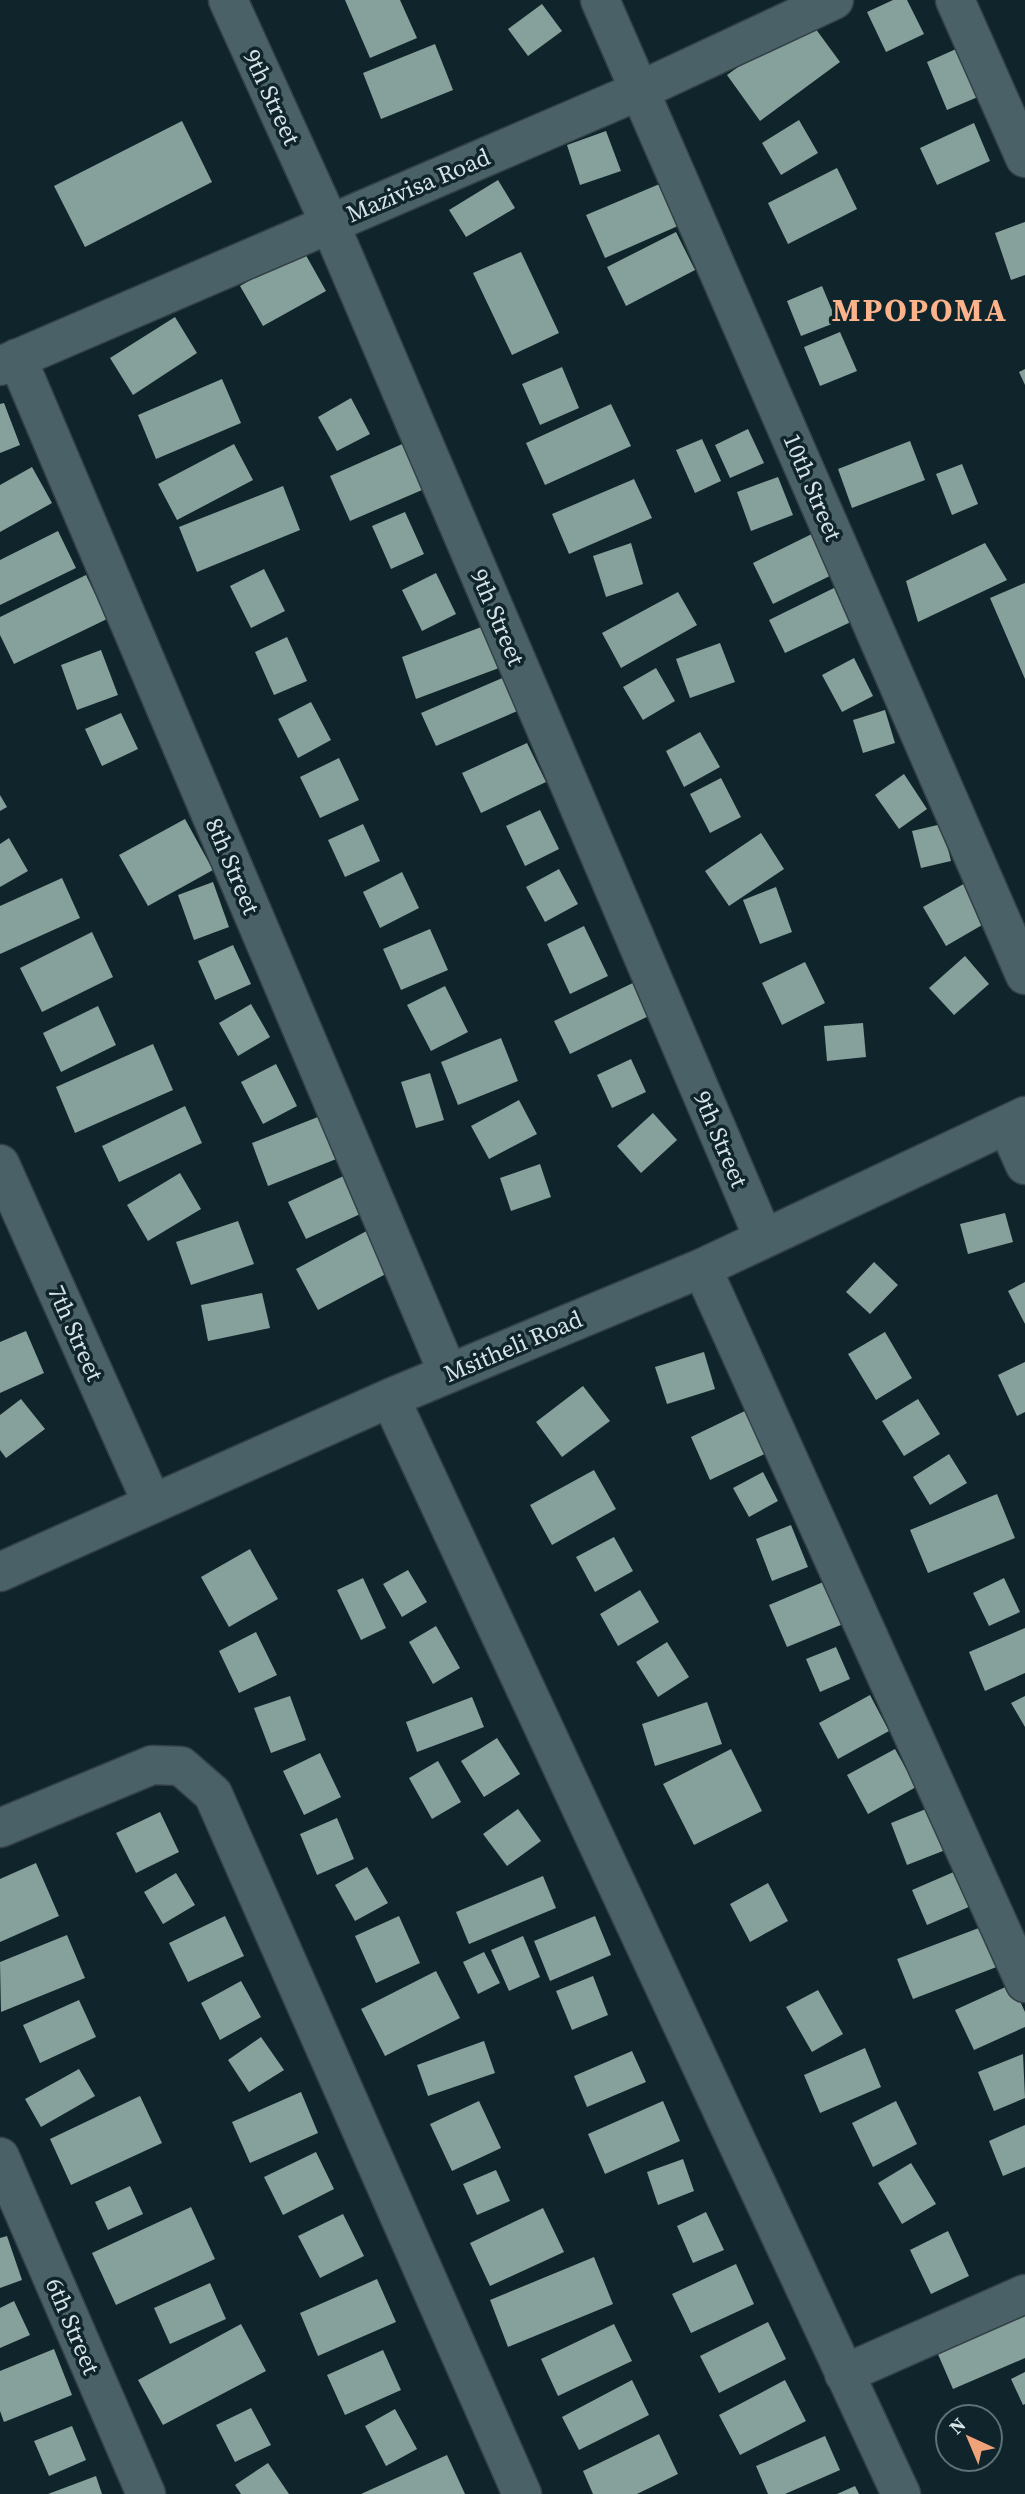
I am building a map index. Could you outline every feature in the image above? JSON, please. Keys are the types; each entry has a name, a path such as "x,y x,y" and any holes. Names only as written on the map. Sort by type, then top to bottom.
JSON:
{"street":[{"name":"9th Street","path":"228,0 329,222 763,1237"},
{"name":"10th Street","path":"600,0 1025,975"},
{"name":"Mazivisa Road","path":"8,362 640,90 834,0"},
{"path":"955,0 1025,158"},
{"name":"8th Street","path":"8,362 448,1373"},
{"path":"1016,1120 1025,1165"},
{"name":"Msitheli Road","path":"0,1572 390,1398 702,1268 1016,1120"},
{"name":"7th Street","path":"0,1164 152,1503"},
{"path":"702,1268 1025,1983"},
{"path":"390,1398 901,2494"},
{"path":"0,1828 152,1765 181,1766 213,1794 522,2494"},
{"name":"6th Street","path":"0,2157 146,2494"},
{"path":"844,2374 1025,2294"}],"building":[{"path":"345,0 400,0 417,38 370,58"},
{"path":"893,0 907,0 924,34 886,52 867,12"},
{"path":"542,4 562,31 528,56 508,29"},
{"path":"807,17 840,62 760,121 727,75"},
{"path":"435,44 453,90 381,119 363,73"},
{"path":"965,45 985,94 947,110 927,62"},
{"path":"799,120 818,153 781,175 762,143"},
{"path":"182,121 212,182 85,247 54,186"},
{"path":"974,123 990,161 937,185 920,148"},
{"path":"606,131 621,171 580,185 567,145"},
{"path":"837,168 857,209 788,244 768,203"},
{"path":"498,180 515,208 466,237 449,210"},
{"path":"669,180 687,222 605,258 586,215"},
{"path":"1025,222 1025,275 1011,280 995,233"},
{"path":"676,232 695,270 626,306 607,267"},
{"path":"303,250 326,291 263,326 240,286"},
{"path":"521,252 559,333 512,355 473,273"},
{"path":"822,286 837,322 801,336 787,301"},
{"path":"175,317 197,353 133,395 110,358"},
{"path":"840,332 857,371 820,386 804,347"},
{"path":"562,367 579,408 540,425 522,384"},
{"path":"1025,369 1025,385 1019,372"},
{"path":"222,379 241,423 156,459 138,415"},
{"path":"351,398 370,434 337,451 318,417"},
{"path":"4,403 20,445 0,453 0,404"},
{"path":"611,404 631,446 545,485 526,443"},
{"path":"748,429 764,463 730,478 715,445"},
{"path":"702,439 721,481 695,493 676,450"},
{"path":"409,441 429,487 350,521 330,476"},
{"path":"910,441 925,480 852,508 838,469"},
{"path":"234,444 253,480 177,520 158,484"},
{"path":"962,464 978,504 952,515 936,474"},
{"path":"32,467 52,503 0,532 0,485"},
{"path":"778,477 793,515 751,531 737,492"},
{"path":"634,479 652,518 569,554 552,514"},
{"path":"283,486 300,530 197,572 179,527"},
{"path":"405,512 424,554 391,569 372,526"},
{"path":"824,528 844,569 773,604 753,563"},
{"path":"58,531 76,568 0,605 0,560"},
{"path":"631,543 643,584 606,597 593,556"},
{"path":"985,543 1007,580 918,622 906,581"},
{"path":"264,569 285,611 251,628 230,586"},
{"path":"436,573 456,614 422,631 402,590"},
{"path":"86,575 107,619 14,664 0,635 0,617"},
{"path":"1025,583 1025,679 990,598"},
{"path":"838,586 855,620 785,653 769,620"},
{"path":"678,592 697,625 621,668 602,633"},
{"path":"484,626 499,668 416,699 402,657"},
{"path":"287,637 307,681 274,695 255,652"},
{"path":"720,643 735,682 690,698 676,659"},
{"path":"101,650 118,695 77,710 61,665"},
{"path":"854,658 873,696 842,712 822,675"},
{"path":"656,668 675,701 643,720 623,687"},
{"path":"507,676 522,709 436,746 421,713"},
{"path":"311,702 331,740 298,758 278,719"},
{"path":"885,710 895,743 863,753 853,720"},
{"path":"121,713 138,749 102,766 85,729"},
{"path":"700,732 720,767 684,787 666,751"},
{"path":"527,743 546,782 481,813 462,773"},
{"path":"339,758 359,800 320,818 300,777"},
{"path":"904,774 927,809 899,829 875,795"},
{"path":"721,778 741,817 710,833 690,794"},
{"path":"0,795 7,807 0,811"},
{"path":"540,810 559,849 525,866 506,826"},
{"path":"185,819 213,870 148,906 119,855"},
{"path":"363,824 380,861 345,877 328,840"},
{"path":"942,824 951,861 921,868 912,831"},
{"path":"761,833 784,869 729,906 705,871"},
{"path":"9,838 28,871 0,887 0,844"},
{"path":"559,869 578,904 545,922 526,887"},
{"path":"402,872 419,908 380,928 363,892"},
{"path":"62,878 80,918 0,954 0,906"},
{"path":"213,882 229,927 194,940 178,895"},
{"path":"967,882 989,921 946,946 923,907"},
{"path":"776,887 792,932 760,944 743,900"},
{"path":"584,926 608,976 570,994 547,944"},
{"path":"430,929 448,970 401,990 383,949"},
{"path":"92,932 113,977 42,1012 20,968"},
{"path":"233,945 251,984 215,1000 198,961"},
{"path":"965,956 989,984 954,1015 929,988"},
{"path":"805,962 825,1003 782,1025 762,983"},
{"path":"639,980 655,1013 570,1054 554,1021"},
{"path":"445,986 468,1032 431,1051 407,1005"},
{"path":"251,1004 270,1037 238,1056 219,1023"},
{"path":"98,1006 116,1045 61,1072 43,1033"},
{"path":"863,1023 866,1057 827,1061 824,1026"},
{"path":"501,1038 518,1081 458,1105 441,1062"},
{"path":"153,1044 173,1090 75,1133 56,1087"},
{"path":"631,1059 646,1092 612,1108 597,1075"},
{"path":"276,1064 297,1106 263,1124 241,1082"},
{"path":"430,1073 444,1120 416,1128 401,1082"},
{"path":"519,1100 537,1134 489,1159 471,1126"},
{"path":"185,1106 202,1143 119,1182 102,1146"},
{"path":"333,1111 349,1154 268,1186 252,1143"},
{"path":"653,1113 677,1140 641,1173 617,1146"},
{"path":"540,1164 551,1197 511,1211 500,1178"},
{"path":"352,1172 369,1210 306,1239 288,1202"},
{"path":"180,1173 201,1209 148,1241 127,1205"},
{"path":"1005,1213 1013,1242 968,1254 960,1224"},
{"path":"238,1221 254,1264 191,1285 176,1242"},
{"path":"374,1227 397,1268 318,1310 296,1269"},
{"path":"874,1262 898,1285 870,1314 846,1292"},
{"path":"1025,1282 1025,1324 1008,1291"},
{"path":"262,1293 270,1328 208,1341 201,1305"},
{"path":"26,1331 44,1373 0,1393 0,1342"},
{"path":"885,1332 912,1378 876,1400 848,1354"},
{"path":"704,1352 715,1389 667,1404 655,1367"},
{"path":"1025,1362 1025,1412 1017,1416 998,1375"},
{"path":"583,1386 610,1421 562,1457 536,1422"},
{"path":"21,1399 45,1429 6,1458 0,1450 0,1415"},
{"path":"918,1399 940,1434 904,1456 882,1421"},
{"path":"749,1409 769,1452 710,1480 691,1437"},
{"path":"949,1454 967,1483 930,1505 913,1477"},
{"path":"594,1470 616,1509 552,1545 530,1505"},
{"path":"763,1472 778,1501 749,1517 733,1488"},
{"path":"997,1494 1015,1538 928,1573 910,1530"},
{"path":"791,1525 808,1567 772,1581 756,1539"},
{"path":"614,1537 633,1571 595,1592 576,1557"},
{"path":"250,1549 278,1599 229,1627 201,1577"},
{"path":"408,1570 427,1602 402,1617 383,1584"},
{"path":"835,1577 853,1620 787,1647 769,1605"},
{"path":"363,1578 386,1628 361,1640 337,1590"},
{"path":"1004,1578 1020,1612 989,1626 973,1593"},
{"path":"640,1590 659,1622 618,1646 600,1614"},
{"path":"436,1626 460,1668 433,1684 409,1642"},
{"path":"1025,1628 1025,1673 985,1691 969,1652"},
{"path":"256,1632 277,1675 239,1693 219,1651"},
{"path":"667,1642 689,1677 658,1697 636,1662"},
{"path":"836,1647 850,1679 820,1692 806,1659"},
{"path":"870,1695 889,1731 838,1759 819,1723"},
{"path":"290,1696 306,1740 271,1753 254,1708"},
{"path":"1025,1696 1025,1727 1011,1703"},
{"path":"472,1697 484,1727 417,1752 406,1722"},
{"path":"707,1702 722,1744 655,1766 642,1724"},
{"path":"497,1738 520,1774 484,1797 461,1761"},
{"path":"731,1749 762,1811 694,1845 663,1784"},
{"path":"895,1749 916,1787 868,1814 847,1775"},
{"path":"320,1753 341,1797 304,1815 283,1771"},
{"path":"438,1761 461,1802 432,1819 409,1778"},
{"path":"931,1807 948,1849 907,1865 891,1823"},
{"path":"518,1809 541,1841 507,1866 483,1834"},
{"path":"160,1812 179,1852 136,1873 116,1833"},
{"path":"337,1818 354,1859 317,1875 300,1834"},
{"path":"36,1863 59,1916 0,1942 0,1879"},
{"path":"367,1867 388,1903 355,1921 335,1885"},
{"path":"956,1871 971,1906 927,1925 912,1890"},
{"path":"176,1873 195,1905 163,1924 144,1892"},
{"path":"543,1876 556,1908 469,1944 456,1912"},
{"path":"768,1883 788,1921 750,1942 730,1904"},
{"path":"225,1916 244,1956 188,1982 169,1943"},
{"path":"399,1916 420,1963 376,1983 355,1936"},
{"path":"595,1916 611,1955 550,1981 534,1941"},
{"path":"992,1923 1007,1963 913,1999 897,1959"},
{"path":"67,1935 85,1978 1,2012 0,1962"},
{"path":"523,1936 540,1977 509,1991 491,1950"},
{"path":"484,1952 500,1983 478,1994 463,1962"},
{"path":"436,1971 460,2018 385,2056 361,2009"},
{"path":"593,1976 608,2015 572,2030 556,1991"},
{"path":"241,1981 261,2017 220,2040 201,2003"},
{"path":"1012,1984 1025,2012 1025,2027 974,2050 955,2010"},
{"path":"818,1990 843,2034 812,2052 786,2007"},
{"path":"79,2000 96,2037 40,2063 23,2025"},
{"path":"261,2037 284,2070 249,2092 228,2060"},
{"path":"484,2041 495,2073 428,2096 417,2065"},
{"path":"865,2048 881,2087 820,2113 804,2075"},
{"path":"632,2051 646,2082 587,2107 574,2076"},
{"path":"1023,2054 1025,2098 994,2111 978,2072"},
{"path":"79,2069 95,2096 41,2127 25,2099"},
{"path":"301,2092 318,2133 250,2163 232,2122"},
{"path":"140,2096 162,2143 71,2185 50,2139"},
{"path":"479,2101 501,2148 452,2171 430,2124"},
{"path":"663,2101 680,2141 605,2174 588,2134"},
{"path":"896,2101 917,2144 873,2167 852,2123"},
{"path":"1025,2125 1025,2167 1003,2176 989,2141"},
{"path":"316,2152 334,2189 283,2215 264,2177"},
{"path":"683,2159 694,2191 658,2205 647,2172"},
{"path":"911,2163 936,2204 902,2224 878,2183"},
{"path":"496,2170 510,2201 477,2215 463,2184"},
{"path":"130,2186 143,2214 108,2230 95,2202"},
{"path":"191,2207 215,2259 116,2305 92,2253"},
{"path":"543,2208 564,2252 490,2286 470,2243"},
{"path":"706,2212 724,2250 693,2263 677,2226"},
{"path":"343,2214 364,2256 320,2278 298,2236"},
{"path":"948,2231 969,2276 931,2294 910,2250"},
{"path":"7,2236 22,2280 0,2288 0,2238"},
{"path":"594,2257 613,2304 508,2347 490,2300"},
{"path":"736,2264 754,2304 691,2333 672,2294"},
{"path":"377,2279 396,2322 318,2356 300,2313"},
{"path":"210,2283 226,2319 170,2344 154,2308"},
{"path":"14,2301 30,2335 0,2348 0,2308"},
{"path":"1025,2306 1025,2358 953,2389 934,2345"},
{"path":"768,2322 786,2359 719,2393 700,2356"},
{"path":"241,2324 266,2371 163,2425 138,2380"},
{"path":"614,2324 632,2361 558,2396 541,2359"},
{"path":"54,2349 72,2395 4,2422 0,2411 0,2371"},
{"path":"383,2350 401,2390 345,2415 327,2375"},
{"path":"1025,2372 1025,2404 1023,2405 1011,2379"},
{"path":"632,2380 649,2415 579,2450 562,2417"},
{"path":"785,2380 806,2421 740,2455 719,2415"},
{"path":"251,2408 271,2445 235,2462 216,2425"},
{"path":"395,2409 417,2449 386,2466 365,2426"},
{"path":"72,2426 86,2460 49,2476 34,2441"},
{"path":"659,2434 678,2474 637,2494 593,2494 583,2471"},
{"path":"825,2436 840,2470 785,2494 768,2494 756,2466"},
{"path":"447,2455 465,2494 361,2494"},
{"path":"268,2463 289,2494 241,2494 235,2485"},
{"path":"96,2476 102,2494 48,2494"},
{"path":"855,2486 859,2494 837,2494"}],"district":[{"name":"MPOPOMA","path":"920,310"}]}
